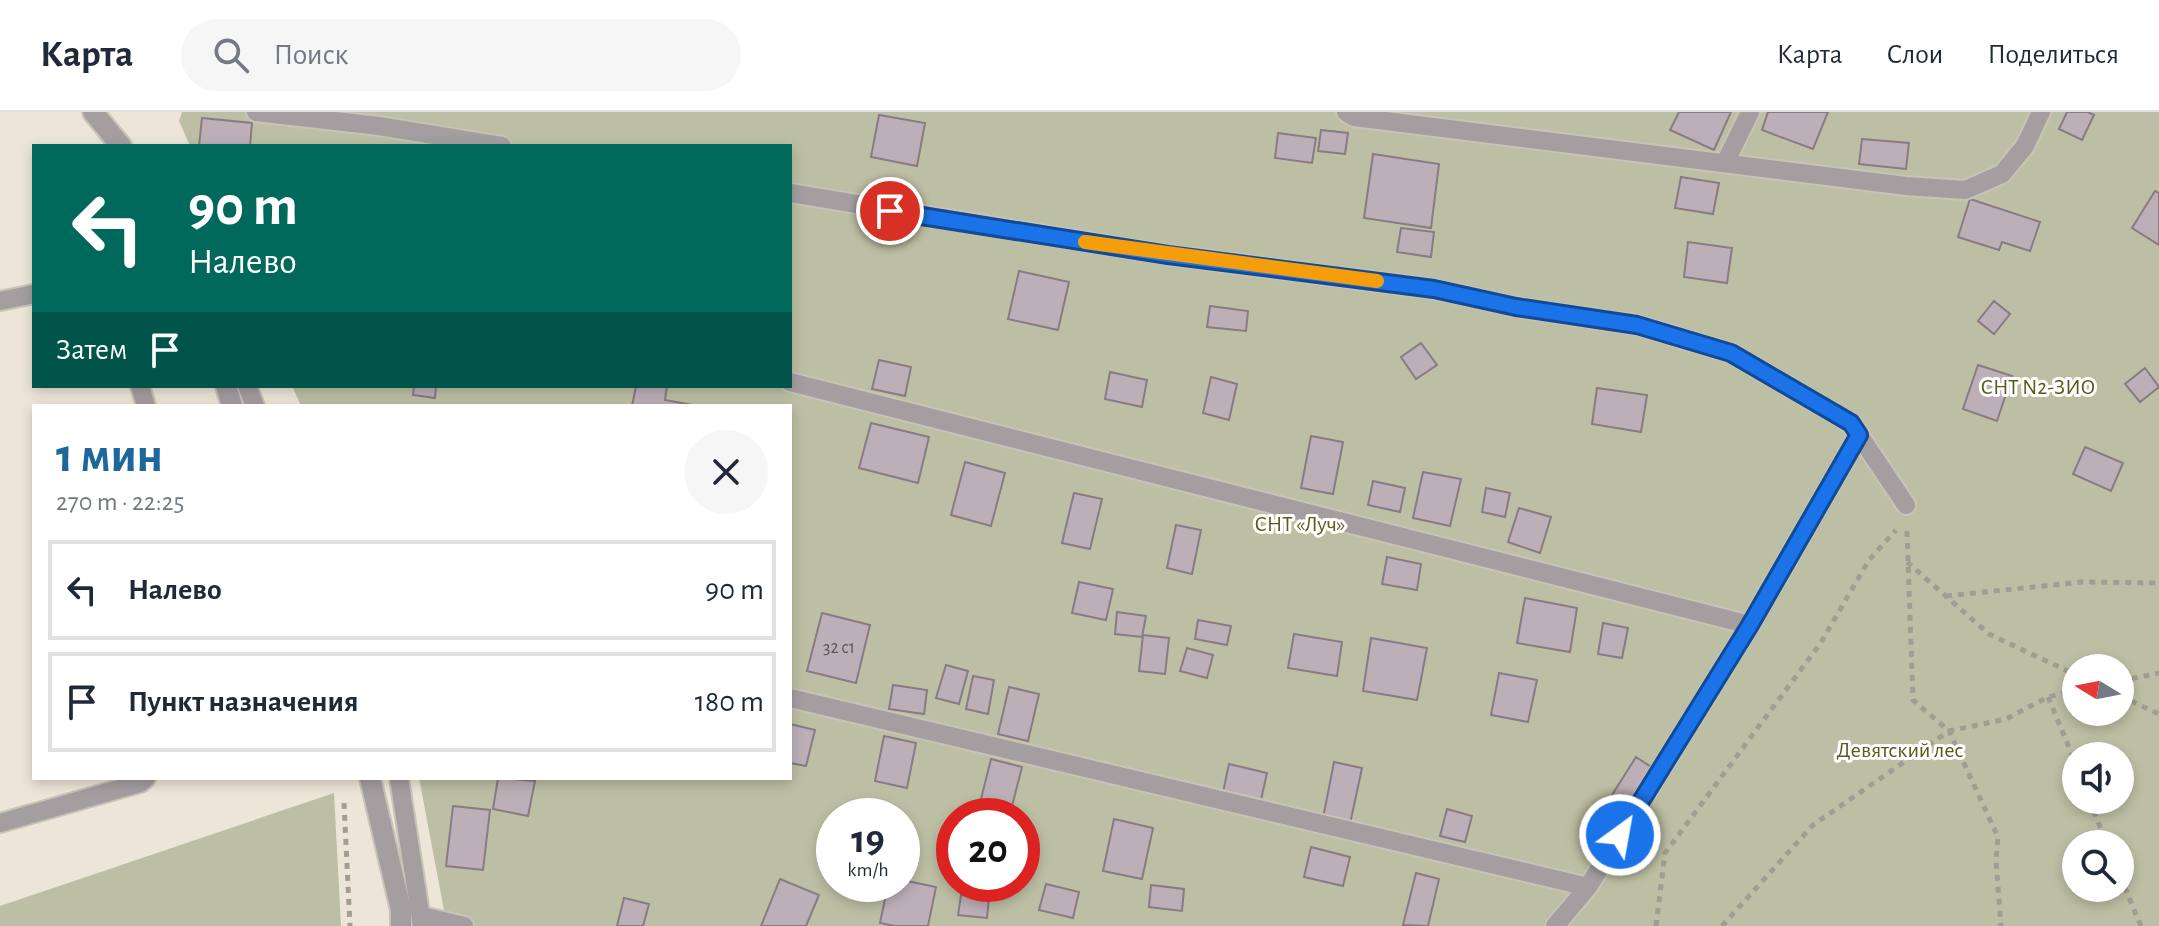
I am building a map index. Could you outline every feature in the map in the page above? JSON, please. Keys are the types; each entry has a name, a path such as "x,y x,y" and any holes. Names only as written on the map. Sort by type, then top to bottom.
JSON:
{"street":[{"path":"93,112 119,144"},
{"path":"370,780 401,910 401,926"}],"lane":[{"path":"256,112 379,126 490,144"},
{"path":"1346,112 1354,117 1906,186 1965,190 2002,174 2025,146 2041,112"},
{"path":"1725,163 1750,112"},
{"path":"792,193 1168,255 1434,289 1516,307 1637,325 1731,353 1851,423 1907,512"},
{"path":"0,301 32,294"},
{"path":"792,383 1750,625"},
{"path":"1555,926 1588,887 1750,625 1859,435"},
{"path":"792,698 1588,887"},
{"path":"0,823 144,780"},
{"path":"399,780 422,921 464,926"}],"path":[{"path":"1907,512 1913,700 1949,731 1998,837 1996,861 2001,926"},
{"path":"1656,926 1665,853 1820,644 1869,560 1907,512"},
{"path":"1907,562 1989,634 2062,668"},
{"path":"1946,596 2082,582 2159,583"},
{"path":"2134,678 2159,673"},
{"path":"1722,926 1813,825 1949,731 2006,719 2048,697 2062,694"},
{"path":"2048,697 2067,742"},
{"path":"2134,702 2159,714"},
{"path":"344,796 350,926"},
{"path":"2131,902 2141,926"}],"green space":[{"name":"СНТ «Луч»","path":"182,112 2159,112 2159,926 447,926 419,780 792,780 792,404 300,404 293,388 792,388 792,144 189,144 179,121"},
{"path":"334,793 341,926 0,926 0,906"}],"building":[{"path":"1679,112 1731,112 1714,150 1670,130"},
{"path":"1768,112 1828,112 1813,149 1762,130"},
{"path":"2067,112 2094,115 2082,140 2059,129"},
{"path":"879,115 925,123 917,166 871,157"},
{"path":"202,118 252,123 250,144 199,144"},
{"path":"1321,130 1348,133 1345,154 1318,151"},
{"path":"1278,133 1316,138 1312,163 1275,158"},
{"path":"1862,139 1909,143 1906,169 1859,164"},
{"path":"1373,154 1439,164 1431,228 1364,218"},
{"path":"1681,177 1719,183 1713,214 1675,208"},
{"path":"2155,191 2159,193 2159,245 2132,228"},
{"path":"1970,199 2040,222 2030,251 2002,242 1999,250 1958,237"},
{"path":"1401,228 1434,232 1431,257 1397,252"},
{"path":"1688,242 1732,248 1727,283 1684,277"},
{"path":"1019,271 1069,282 1058,330 1008,319"},
{"path":"1994,301 2010,314 1994,334 1978,321"},
{"path":"1210,306 1248,311 1246,331 1207,327"},
{"path":"1421,343 1437,365 1416,379 1401,357"},
{"path":"879,360 911,367 905,396 872,389"},
{"path":"1978,365 2012,376 1997,421 1963,409"},
{"path":"2145,368 2159,387 2140,402 2125,384"},
{"path":"1110,372 1147,380 1142,407 1105,399"},
{"path":"1211,377 1237,384 1229,420 1203,413"},
{"path":"414,388 436,388 435,398 413,395"},
{"path":"636,388 667,388 665,400 687,404 632,404"},
{"path":"1597,388 1647,395 1641,432 1592,424"},
{"path":"871,423 929,437 918,483 859,468"},
{"path":"1311,436 1343,442 1333,494 1301,488"},
{"path":"2085,447 2123,463 2111,491 2073,474"},
{"path":"965,462 1005,473 991,526 951,515"},
{"path":"1423,472 1461,479 1450,526 1413,518"},
{"path":"1373,481 1405,488 1400,512 1368,505"},
{"path":"1486,488 1510,493 1505,517 1482,512"},
{"path":"1074,493 1102,499 1090,549 1062,543"},
{"path":"1519,508 1551,517 1540,553 1508,542"},
{"path":"1176,525 1201,530 1192,574 1167,568"},
{"path":"1387,557 1421,564 1417,590 1382,584"},
{"path":"1079,582 1113,589 1106,620 1072,613"},
{"path":"1525,598 1577,608 1570,652 1517,643"},
{"path":"1117,612 1146,616 1142,637 1115,634"},
{"path":"822,613 870,625 856,683 807,671"},
{"path":"1198,620 1231,626 1227,645 1195,639"},
{"path":"1603,623 1628,628 1622,658 1598,654"},
{"path":"1294,634 1342,642 1337,676 1288,668"},
{"path":"1143,635 1169,638 1165,674 1139,671"},
{"path":"1371,638 1427,648 1417,700 1363,691"},
{"path":"1187,648 1213,655 1207,678 1180,671"},
{"path":"946,665 968,671 959,704 936,698"},
{"path":"1499,673 1537,680 1528,722 1491,715"},
{"path":"973,676 994,680 988,714 966,709"},
{"path":"893,685 927,690 924,714 889,709"},
{"path":"1009,687 1039,694 1028,741 998,734"},
{"path":"792,724 815,730 806,766 792,763"},
{"path":"884,736 916,743 907,788 875,781"},
{"path":"1636,757 1656,770 1633,808 1612,795"},
{"path":"991,759 1022,767 1014,798 981,798"},
{"path":"1334,762 1362,768 1350,824 1323,818"},
{"path":"1229,764 1267,773 1261,800 1223,792"},
{"path":"498,780 535,781 528,816 493,809"},
{"path":"453,806 490,810 483,870 446,866"},
{"path":"1447,809 1472,816 1465,842 1440,836"},
{"path":"1114,819 1153,828 1142,879 1103,871"},
{"path":"1311,847 1350,857 1343,886 1304,877"},
{"path":"1416,873 1439,879 1428,926 1403,925"},
{"path":"780,879 816,894 816,902 806,926 761,926"},
{"path":"920,884 936,887 928,926 880,923 884,902 920,902"},
{"path":"1046,884 1079,892 1073,918 1039,910"},
{"path":"1151,885 1184,889 1182,911 1149,907"},
{"path":"624,898 649,904 643,926 617,926"},
{"path":"960,902 989,902 987,918 958,915"}],"slow traffic":[{"path":"1085,242 1377,281"}],"route":[{"path":"890,211 1168,255 1434,289 1516,307 1637,325 1731,353 1851,423 1859,435 1750,625 1620,835"}],"park label":[{"name":"СНТ N2-ЗИО","path":"2038,387"},
{"name":"Девятский лес","path":"1900,750"}]}
